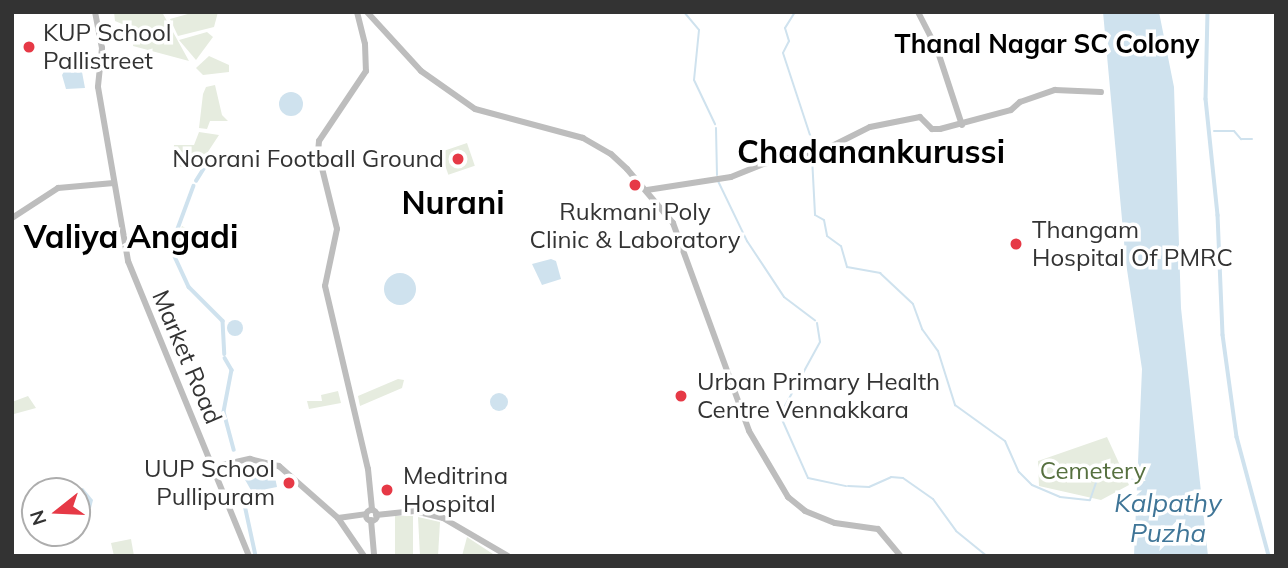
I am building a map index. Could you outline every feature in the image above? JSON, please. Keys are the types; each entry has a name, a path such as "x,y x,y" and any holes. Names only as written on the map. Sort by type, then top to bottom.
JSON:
{"street":[{"name":"Market Road","path":"96,12 102,48 98,88 128,263 249,556"},
{"path":"357,12 365,44 366,71 319,141 317,152 337,229 325,286 368,469 374,556"},
{"path":"367,12 421,71 465,103 483,114 541,124 583,138 611,154 647,190 677,230 749,431 788,497 806,511 835,523 878,529 901,556"},
{"path":"918,12 937,49 962,125"},
{"path":"647,190 717,179 815,151 852,132 917,117 932,130 962,125 1011,110 1020,102 1048,93 1101,92"},
{"path":"12,218 58,188 114,183"},
{"path":"214,467 250,459 279,466 338,518 364,556"},
{"path":"338,518 415,512 443,518 508,556"}],"green space":[{"path":"114,12 162,12 189,61 133,46 134,29 115,21"},
{"path":"195,12 218,12 214,27 178,36 170,19"},
{"path":"207,32 213,37 196,60 179,40"},
{"path":"209,56 229,65 229,72 203,75 196,68"},
{"path":"215,85 222,115 228,121 210,121 207,129 199,128 203,94 206,87"},
{"path":"199,132 219,135 196,170 172,165 174,145 194,145"},
{"name":"Noorani Football Ground","path":"467,143 475,166 448,175 441,152"},
{"path":"182,226 193,233 189,246 179,252 175,244"},
{"path":"398,379 404,380 402,388 360,406 358,396"},
{"path":"338,391 341,403 309,409 307,401 322,401 321,395"},
{"path":"28,396 36,408 14,414 12,402"},
{"name":"Cemetery","path":"1107,437 1129,485 1101,500 1039,486 1038,461"},
{"path":"395,516 413,516 413,555 395,555"},
{"path":"418,517 440,522 438,556 420,556"},
{"path":"467,537 496,556 462,556"},
{"path":"131,539 134,556 114,556 111,543"}],"water":[{"name":"Kalpathy Puzha","path":"1103,12 1159,12 1174,87 1181,308 1208,556 1134,556 1142,369 1126,263"},
{"path":"68,65 82,72 85,88 66,89 62,75"},
{"path":"291,92 300,95 303,104 300,113 291,116 282,113 279,104 282,95"},
{"path":"551,259 556,261 561,279 542,285 532,264"},
{"path":"400,273 411,278 416,289 411,300 400,305 389,300 384,289 389,278"},
{"path":"235,320 241,322 241,334 235,336 229,334 227,328 229,322"},
{"path":"495,393 503,393 508,402 506,409 495,411 490,406 490,398"},
{"path":"262,470 274,472 277,487 252,492 244,478"}],"waterway":[{"path":"684,12 699,30 694,80 715,124"},
{"path":"795,12 785,28 789,41 783,53 811,138 815,215 824,220 827,236 841,246 847,267 880,273 913,304 922,329 938,351 955,405 1005,441 1019,472 1032,485 1060,497 1090,500 1097,480 1109,476 1139,481"},
{"path":"1208,12 1206,99 1218,215 1223,335 1237,437 1269,556"},
{"path":"716,128 717,175"},
{"path":"1214,131 1234,131 1241,139 1252,139"},
{"path":"196,181 209,160"},
{"path":"718,181 747,241 784,297 815,320"},
{"path":"194,186 171,248 189,287 223,321 225,354"},
{"path":"817,323 820,342 780,415 808,478 846,486"},
{"path":"225,358 232,370 224,412 234,450"},
{"path":"848,486 869,487 891,477 903,478 933,499 956,531 987,556"},
{"path":"245,505 256,556"}],"place":[{"name":"KUP School Pallistreet","path":"29,47"},
{"name":"Noorani Football Ground","path":"458,159"},
{"name":"Rukmani Poly Clinic & Laboratory","path":"635,185"},
{"name":"Thangam Hospital Of PMRC","path":"1016,244"},
{"name":"Urban Primary Health Centre Vennakkara","path":"681,396"},
{"name":"UUP School Pullipuram","path":"289,483"},
{"name":"Meditrina Hospital","path":"387,490"}],"district":[{"name":"Thanal Nagar SC Colony","path":"1047,44"},
{"name":"Chadanankurussi","path":"871,151"},
{"name":"Nurani","path":"453,202"},
{"name":"Valiya Angadi","path":"131,236"}]}
